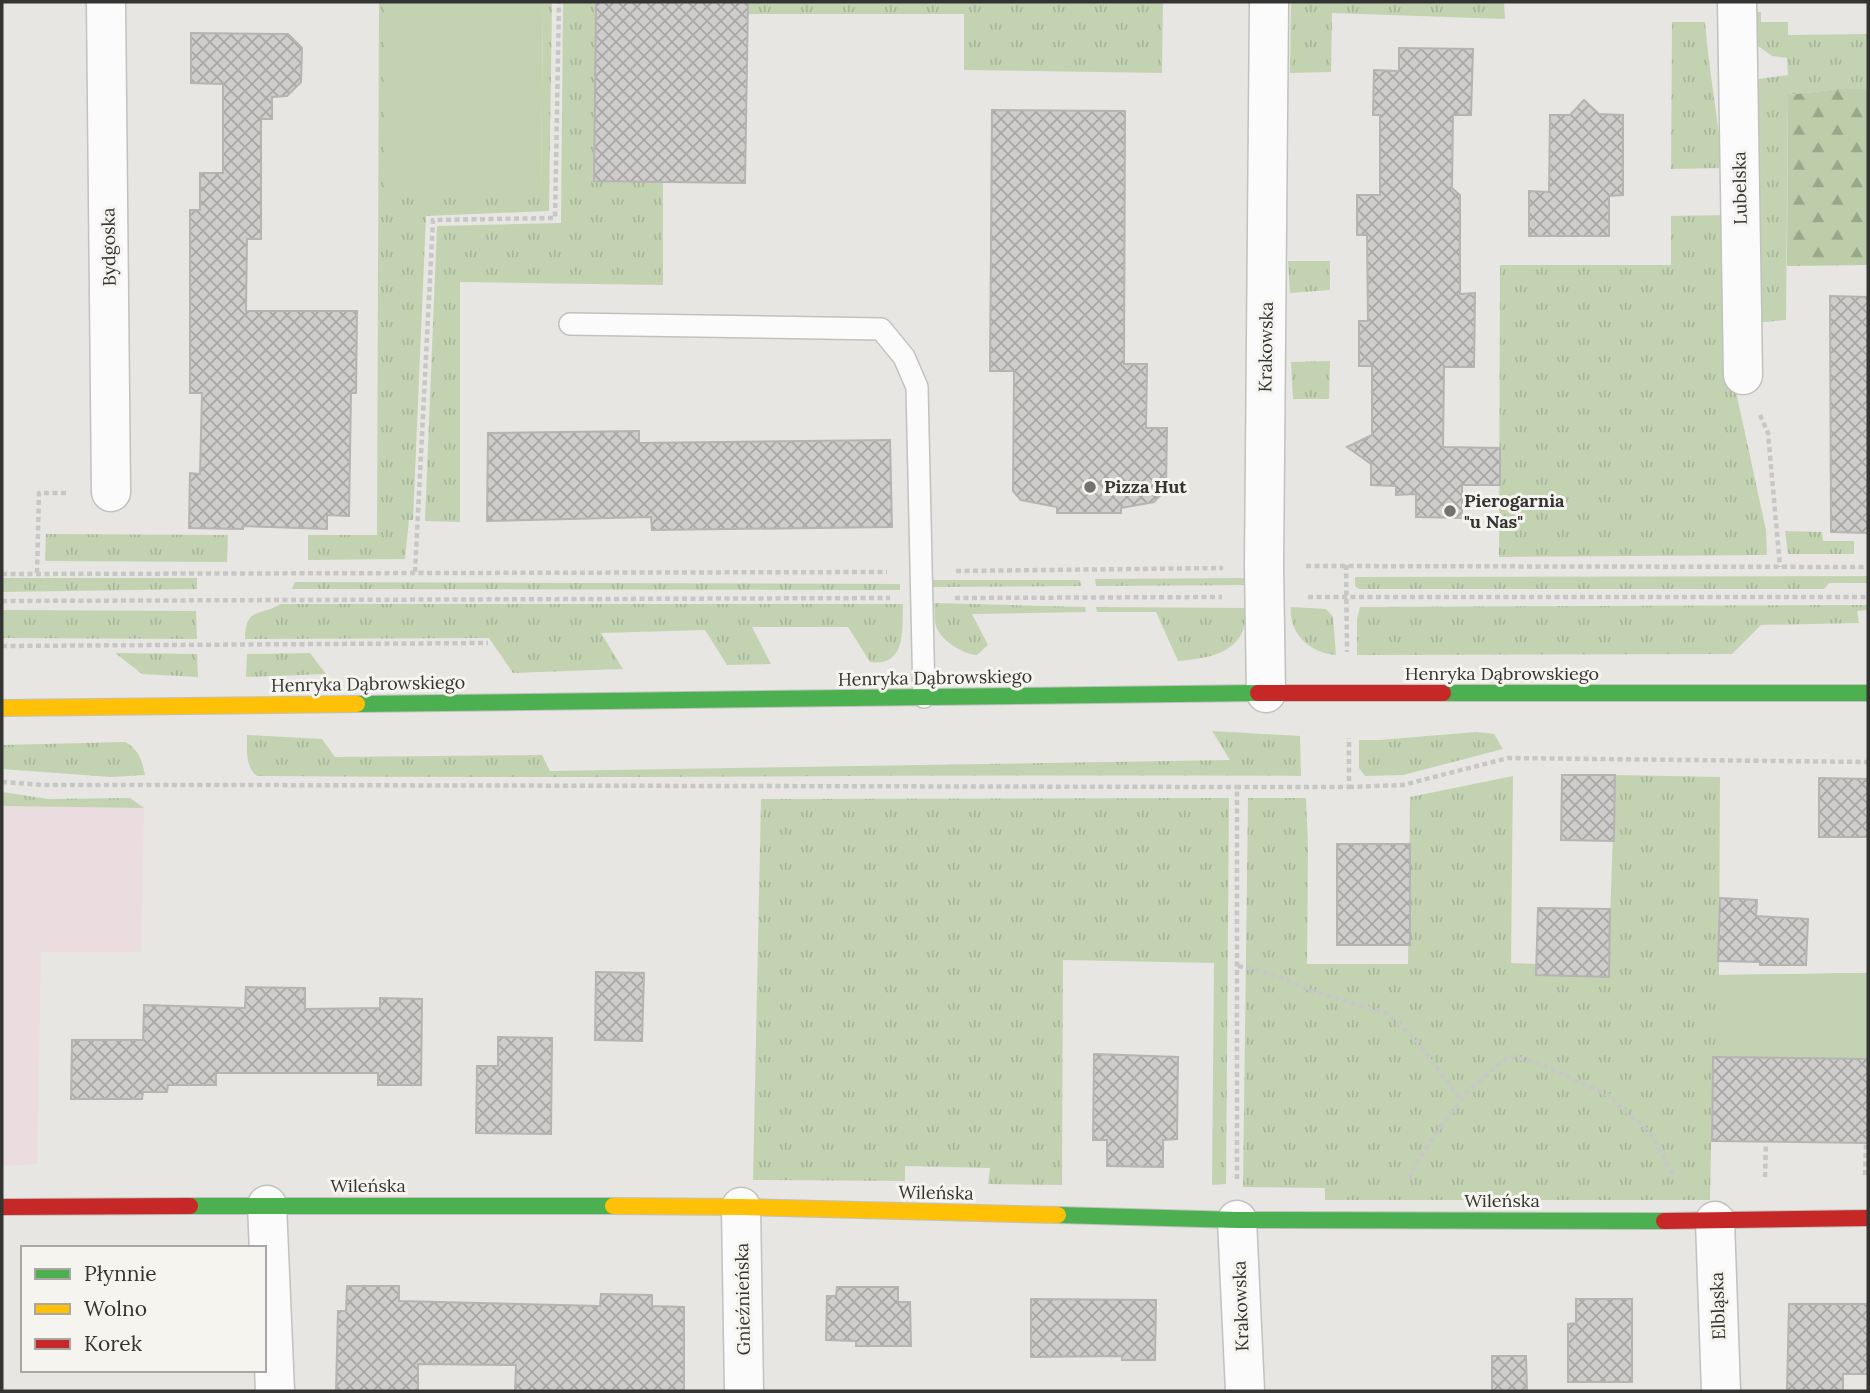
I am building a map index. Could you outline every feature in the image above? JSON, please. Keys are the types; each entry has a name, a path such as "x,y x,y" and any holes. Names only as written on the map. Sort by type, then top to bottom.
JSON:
{"street":[{"name":"Bydgoska","path":"106,2 111,492"},
{"name":"Krakowska","path":"1266,693 1264,567 1269,2"},
{"name":"Lubelska","path":"1737,2 1743,375"},
{"name":"Henryka Dąbrowskiego","path":"2,708 1266,693 1868,693"},
{"path":"267,1205 275,1391"},
{"name":"Wileńska","path":"2,1207 741,1207 1237,1220 1706,1221 1868,1218"},
{"name":"Gnieźnieńska","path":"741,1207 744,1391"},
{"name":"Krakowska","path":"1237,1220 1245,1391"},
{"name":"Elbląska","path":"1706,1221 1721,1391"}],"lane":[{"path":"570,324 881,329 904,357 917,387 924,697"}],"path":[{"path":"415,572 433,220 555,218 559,2"},
{"path":"1743,375 1768,433 1780,568"},
{"path":"37,573 39,493 111,492"},
{"path":"1346,565 1347,656"},
{"path":"2,646 488,643"},
{"path":"1349,738 1349,787"},
{"path":"2,782 44,785 235,786 1349,787 1403,785 1508,758 1868,762"},
{"path":"1237,787 1237,1220"},
{"path":"1238,966 1272,974 1309,989 1386,1013 1414,1037 1461,1100"},
{"path":"1402,1220 1411,1173 1434,1135 1470,1089 1509,1056 1538,1063 1610,1096 1651,1134 1706,1221"},
{"path":"1765,1180 1766,1142"},
{"path":"1865,1181 1866,1143"}],"shaded area":[{"path":"2,806 144,808 141,952 41,952 37,1164 2,1166"}],"green space":[{"path":"379,2 384,2 385,191 541,191 543,2 552,2 549,211 426,216 413,520 409,520 405,559 308,560 308,535 377,535"},
{"path":"384,2 543,2 541,191 384,191"},
{"path":"563,2 596,2 594,181 663,182 663,285 460,282 460,522 425,521 437,226 561,223"},
{"path":"748,2 1163,2 1162,73 964,70 964,14 747,14"},
{"path":"1291,2 1504,2 1505,19 1332,13 1331,72 1290,73"},
{"path":"1750,12 1761,12 1761,22 1788,22 1788,35 1868,34 1868,89 1838,89 1788,95 1786,320 1755,323 1760,256 1754,221 1752,80 1788,75 1787,58 1772,56 1751,41"},
{"path":"1672,22 1705,22 1723,168 1671,169"},
{"path":"1838,89 1868,89 1868,265 1787,266 1788,95"},
{"path":"1724,215 1732,373 1766,530 1767,555 1499,557 1500,265 1671,265 1671,216"},
{"path":"1288,261 1330,261 1330,290 1290,293"},
{"path":"1330,361 1329,399 1293,399 1291,362"},
{"path":"1785,531 1822,532 1823,541 1854,541 1854,554 1788,554"},
{"path":"46,534 228,535 227,562 45,561"},
{"path":"1868,576 1868,583 1829,583 1824,589 1359,589 1355,586 1355,577"},
{"path":"2,578 197,578 197,589 2,592"},
{"path":"1247,578 1248,585 1096,586 1095,579"},
{"path":"931,580 1080,580 1081,586 932,587"},
{"path":"295,582 900,584 900,590 292,589"},
{"path":"934,603 1085,607 1086,612 972,614 988,645 977,655 947,642 936,626"},
{"path":"281,604 903,604 900,644 891,659 882,662 870,662 848,627 752,627 771,664 727,665 705,630 601,633 623,669 513,673 489,638 245,639 251,617"},
{"path":"1868,605 1868,610 1857,611 1859,623 1761,625 1732,654 1357,655 1357,619 1360,607"},
{"path":"1096,607 1246,608 1245,623 1235,643 1215,655 1178,661 1156,612 1097,612"},
{"path":"1291,607 1326,609 1333,617 1336,655 1318,651 1303,640 1293,625"},
{"path":"2,610 196,611 197,639 2,638"},
{"path":"115,653 197,654 198,677 142,674"},
{"path":"310,653 326,674 246,677 247,654"},
{"path":"1212,731 1300,736 1301,776 257,776 250,768 247,746 247,735 322,739 335,757 542,755 550,771 1230,760"},
{"path":"1476,732 1494,734 1503,749 1403,775 1365,776 1359,768 1359,740"},
{"path":"125,742 137,752 145,775 111,777 2,769 2,745"},
{"path":"1615,775 1720,777 1719,975 1868,973 1868,1059 1713,1057 1710,1200 1325,1200 1325,1188 1243,1187 1248,798 1306,798 1307,964 1408,964 1410,797 1513,776 1511,963 1537,964 1537,975 1608,977"},
{"path":"2,792 48,799 130,798 144,808 2,806"},
{"path":"1229,798 1226,1184 1212,1185 1214,963 1063,960 1062,1185 988,1184 990,1168 905,1166 905,1181 753,1180 761,799"},
{"path":"1868,973 1868,1059 1719,1057 1719,975"}],"building":[{"path":"596,2 748,2 745,183 594,181"},
{"path":"191,33 288,34 302,48 301,82 287,96 272,97 272,119 261,119 261,239 247,239 246,311 357,311 356,393 351,393 349,516 327,515 327,529 243,526 243,529 189,528 190,473 200,474 202,393 190,393 190,210 200,210 200,173 223,173 223,84 191,83"},
{"path":"1399,48 1473,49 1471,115 1453,115 1452,188 1460,195 1460,294 1475,293 1474,367 1444,367 1443,447 1500,448 1500,485 1462,485 1462,518 1416,517 1416,494 1396,495 1396,486 1371,485 1371,464 1347,447 1372,435 1372,366 1359,366 1359,321 1368,321 1367,235 1357,235 1357,195 1380,195 1380,115 1373,115 1374,70 1399,71"},
{"path":"1584,100 1599,114 1623,115 1623,195 1609,196 1609,236 1529,236 1529,191 1549,192 1550,115 1570,115"},
{"path":"992,110 1125,111 1124,364 1147,364 1146,428 1167,428 1166,489 1154,502 1121,508 1121,513 1057,513 1057,507 1021,500 1013,491 1014,371 990,371"},
{"path":"1830,296 1868,297 1868,533 1831,532"},
{"path":"639,431 639,443 890,440 892,527 652,530 651,517 487,521 488,433"},
{"path":"1562,775 1615,775 1614,841 1561,840"},
{"path":"1819,778 1868,779 1868,837 1819,837"},
{"path":"1337,844 1410,844 1410,945 1337,945"},
{"path":"1720,898 1757,900 1756,916 1808,919 1806,965 1718,961"},
{"path":"1538,908 1610,909 1609,977 1536,975"},
{"path":"596,972 644,973 642,1041 595,1040"},
{"path":"246,987 305,988 305,1009 380,1008 380,998 422,999 421,1085 378,1085 378,1073 216,1073 216,1085 168,1085 167,1092 143,1092 142,1099 71,1099 72,1040 143,1040 144,1005 245,1008"},
{"path":"498,1037 552,1038 551,1134 476,1133 477,1066 498,1066"},
{"path":"1094,1054 1178,1057 1177,1139 1163,1140 1163,1167 1107,1166 1107,1140 1093,1140"},
{"path":"1713,1057 1868,1059 1868,1143 1712,1141"},
{"path":"347,1286 399,1286 399,1301 600,1306 601,1294 652,1295 652,1306 684,1307 684,1391 515,1391 516,1365 418,1364 418,1391 336,1391 338,1311 346,1311"},
{"path":"837,1287 898,1287 898,1302 910,1302 911,1346 856,1346 856,1341 826,1340 827,1296 836,1296"},
{"path":"1031,1299 1156,1300 1155,1360 1122,1360 1122,1356 1031,1357"},
{"path":"1576,1299 1632,1299 1632,1382 1568,1382 1568,1324 1576,1323"},
{"path":"1789,1304 1868,1304 1868,1374 1843,1374 1843,1391 1787,1391"},
{"path":"1492,1356 1526,1356 1527,1391 1492,1391"}],"traffic: fast":[{"path":"357,704 1258,693"},
{"path":"1443,693 1868,693"},
{"path":"190,1206 613,1206"},
{"path":"1058,1215 1237,1220 1664,1221"}],"traffic: slow":[{"path":"2,708 357,704"},
{"path":"613,1206 1058,1215"}],"traffic: jam":[{"path":"1258,693 1443,693"},
{"path":"2,1207 190,1206"},
{"path":"1664,1221 1868,1218"}],"place":[{"name":"Pizza Hut","path":"1090,487"},
{"name":"Pierogarnia \"u Nas\"","path":"1450,511"}]}
